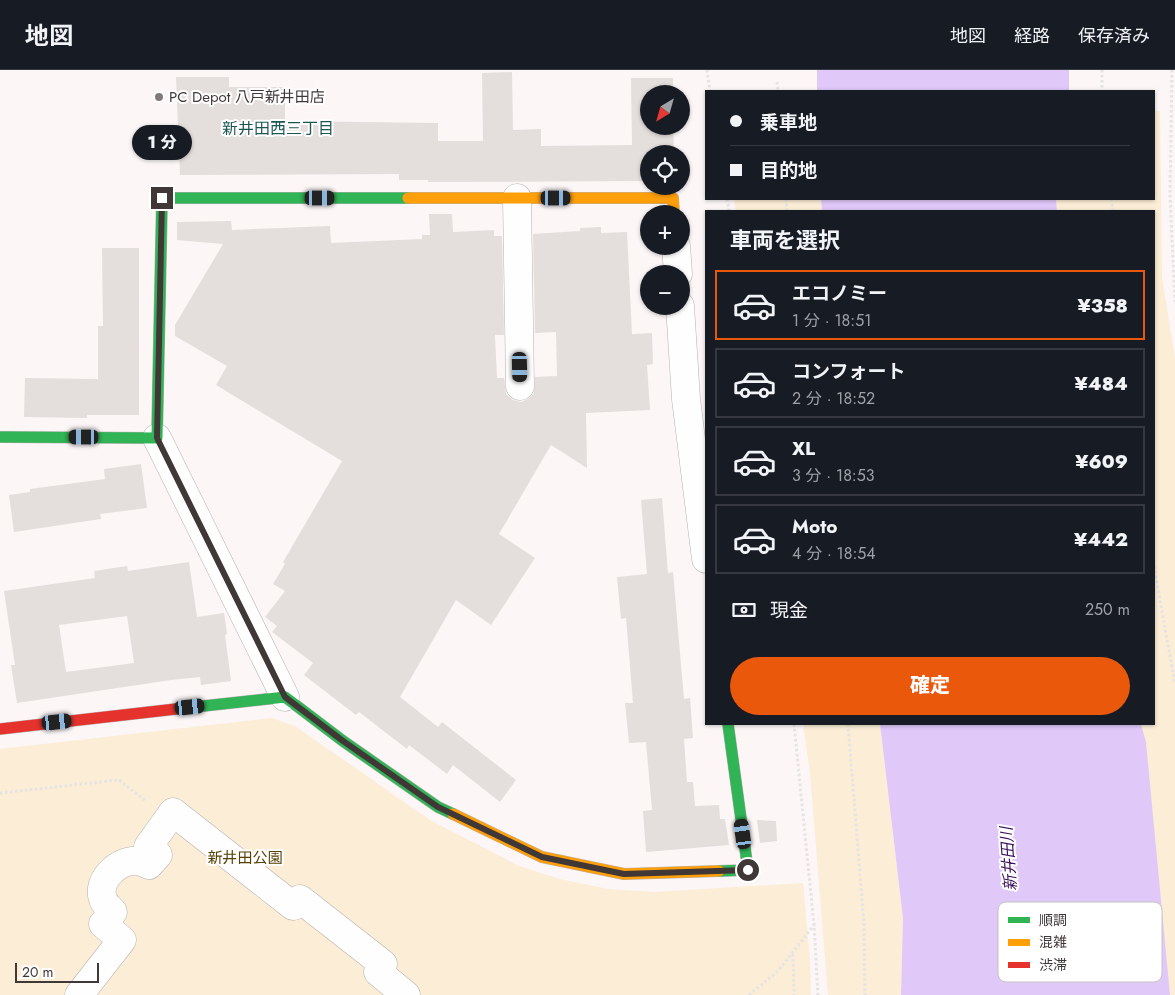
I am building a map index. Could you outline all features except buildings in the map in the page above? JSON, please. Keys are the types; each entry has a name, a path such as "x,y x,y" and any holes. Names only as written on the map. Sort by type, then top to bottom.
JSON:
{"street":[{"path":"673,205 673,198 162,198 157,438 285,697 343,741 438,807 542,857 624,874 748,870 728,725"},
{"path":"517,198 520,386"},
{"path":"681,315 686,399 705,551"},
{"path":"0,436 157,438"},
{"path":"0,729 285,697"},
{"path":"79,995 122,940 103,924 113,912 103,900 102,887 110,871 123,863 138,861 149,865 158,855 148,847 173,812 293,906 300,899 383,964 378,972 406,995"}],"path":[{"path":"707,70 710,90"},
{"path":"1102,70 1102,90"},
{"path":"1172,70 1170,196 1175,302"},
{"path":"777,82 778,90"},
{"path":"1155,572 1175,684"},
{"path":"794,725 814,925 818,995"},
{"path":"848,725 864,924 865,995"},
{"path":"0,793 119,780 167,818"},
{"path":"749,995 778,971 814,925"},
{"path":"793,954 794,995"}],"green space":[{"path":"1155,111 1160,111 1162,278 1175,358 1175,995 1170,995 1168,980 1146,742 1141,725 1155,725 1155,210 1057,210 1056,200 1155,200"},
{"path":"734,200 821,200 822,210 736,210"},
{"name":"新井田公園","path":"272,718 295,726 430,820 519,866 560,879 608,889 655,892 803,883 811,995 0,995 0,749"},
{"path":"803,725 880,725 903,918 901,995 828,995 810,773"}],"water":[{"path":"817,70 1069,70 1069,90 817,90"},
{"path":"821,200 1056,200 1057,210 822,210"},
{"name":"新井田川","path":"880,725 1141,725 1146,742 1161,902 998,902 998,982 1162,982 1162,911 1170,995 901,995 903,918"}],"traffic: fast":[{"path":"0,437 157,438 162,198 408,198"},
{"path":"176,709 285,697 343,741 438,807 453,814"},
{"path":"719,871 748,870 728,725"}],"traffic: slow":[{"path":"408,198 673,198 673,205"},
{"path":"453,814 542,857 624,874 719,871"}],"traffic: jam":[{"path":"0,729 176,709"}],"place":[{"name":"PC Depot 八戸新井田店","path":"159,97"}],"district":[{"name":"新井田西三丁目","path":"278,128"}],"route":[{"path":"162,198 157,438 285,697 343,741 438,807 542,857 624,874 748,870"}]}
